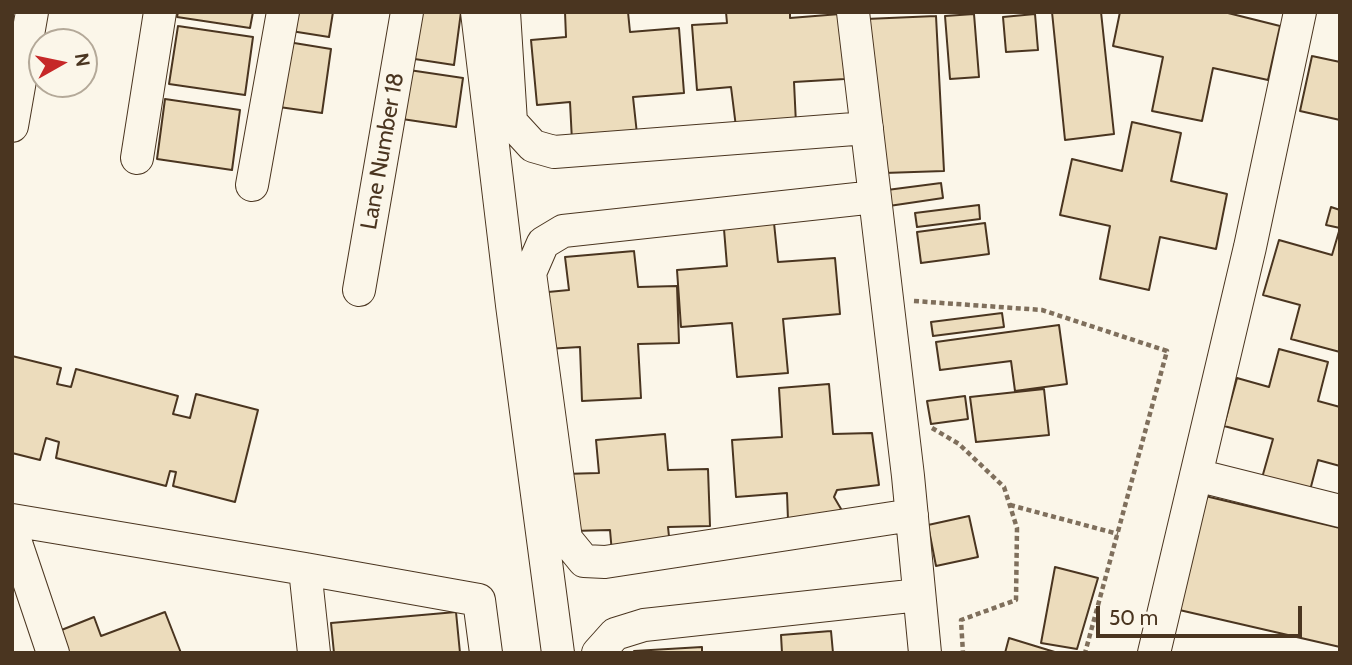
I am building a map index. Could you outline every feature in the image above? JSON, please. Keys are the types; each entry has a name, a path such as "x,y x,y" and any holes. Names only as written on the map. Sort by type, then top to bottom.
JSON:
{"street":[{"path":"12,126 32,12"},
{"path":"136,158 160,12"},
{"path":"252,185 283,12"},
{"name":"Lane Number 18","path":"359,290 407,12"},
{"path":"477,12 558,653"},
{"path":"504,12 511,122 533,146 554,152 867,128"},
{"path":"853,12 912,515 925,653"},
{"path":"1154,653 1250,247 1300,12"},
{"path":"875,197 563,231 543,243 530,273 566,539 584,561 604,562 912,515"},
{"path":"1196,475 1340,511"},
{"path":"12,520 479,600 486,653"},
{"path":"12,531 53,653"},
{"path":"305,569 314,653"},
{"path":"598,653 615,634 644,625 919,595"}],"path":[{"path":"913,314 912,301 1042,310 1167,351 1085,653"},
{"path":"923,423 959,444 1004,487 1017,528 1016,600 961,620 963,653"},
{"path":"1010,505 1118,534"}],"building":[{"path":"178,12 253,12 250,28 177,17"},
{"path":"293,12 333,12 329,37 291,31"},
{"path":"415,12 461,12 454,65 408,58"},
{"path":"565,12 628,12 630,32 679,28 684,93 633,97 637,134 572,141 570,102 537,105 531,40 566,37"},
{"path":"726,12 790,12 790,18 840,14 845,79 794,82 796,124 736,127 731,87 697,90 692,25 727,23"},
{"path":"1052,12 1101,12 1114,134 1065,140"},
{"path":"1120,12 1224,12 1280,26 1268,80 1213,68 1202,121 1152,111 1163,57 1113,46"},
{"path":"974,14 979,77 950,79 945,16"},
{"path":"1035,14 1038,50 1006,52 1003,17"},
{"path":"936,16 944,171 884,173 866,19"},
{"path":"178,26 253,37 245,95 169,84"},
{"path":"288,42 331,49 322,113 279,107"},
{"path":"1312,56 1340,62 1340,120 1300,111"},
{"path":"409,70 463,78 456,127 402,119"},
{"path":"165,99 240,110 232,170 157,159"},
{"path":"1132,122 1181,133 1171,181 1227,194 1216,249 1160,237 1149,290 1100,279 1110,226 1060,215 1072,159 1122,171"},
{"path":"941,183 943,198 889,206 887,190"},
{"path":"979,205 980,219 917,227 915,213"},
{"path":"1331,207 1340,210 1340,228 1326,225"},
{"path":"773,213 778,262 835,258 840,314 783,319 788,373 737,377 732,323 681,327 677,270 727,266 723,217"},
{"path":"985,223 989,254 921,263 917,232"},
{"path":"1340,228 1340,352 1291,339 1300,305 1263,295 1279,240 1332,255"},
{"path":"634,251 638,287 677,286 679,343 638,344 641,398 582,401 580,347 546,349 548,292 569,290 565,257"},
{"path":"1002,313 1004,327 933,336 931,322"},
{"path":"1059,325 1067,384 1015,391 1011,361 940,370 936,342"},
{"path":"1279,349 1328,362 1318,401 1340,407 1340,466 1318,460 1308,498 1260,485 1273,439 1224,426 1237,378 1269,387"},
{"path":"12,356 61,368 57,384 71,387 76,369 178,396 173,414 190,418 196,394 258,410 235,502 173,486 176,472 170,471 166,486 56,458 59,442 46,438 40,460 12,453"},
{"path":"829,384 833,434 872,433 879,485 837,490 834,497 844,514 788,520 787,493 736,497 732,440 782,437 779,388"},
{"path":"1044,389 1049,435 976,442 970,397"},
{"path":"965,396 968,419 931,424 927,401"},
{"path":"665,434 668,470 708,469 710,526 668,527 670,546 612,553 610,530 573,531 563,474 599,473 596,440"},
{"path":"1201,495 1340,528 1340,647 1175,609"},
{"path":"969,516 978,557 936,566 928,525"},
{"path":"1055,567 1098,578 1077,649 1041,643"},
{"path":"165,612 181,653 67,653 59,631 94,617 101,636"},
{"path":"456,612 460,653 334,653 331,623"},
{"path":"831,631 833,653 782,653 781,635"},
{"path":"1009,638 1058,653 1005,653"},
{"path":"702,647 702,653 634,653 634,651"}]}
